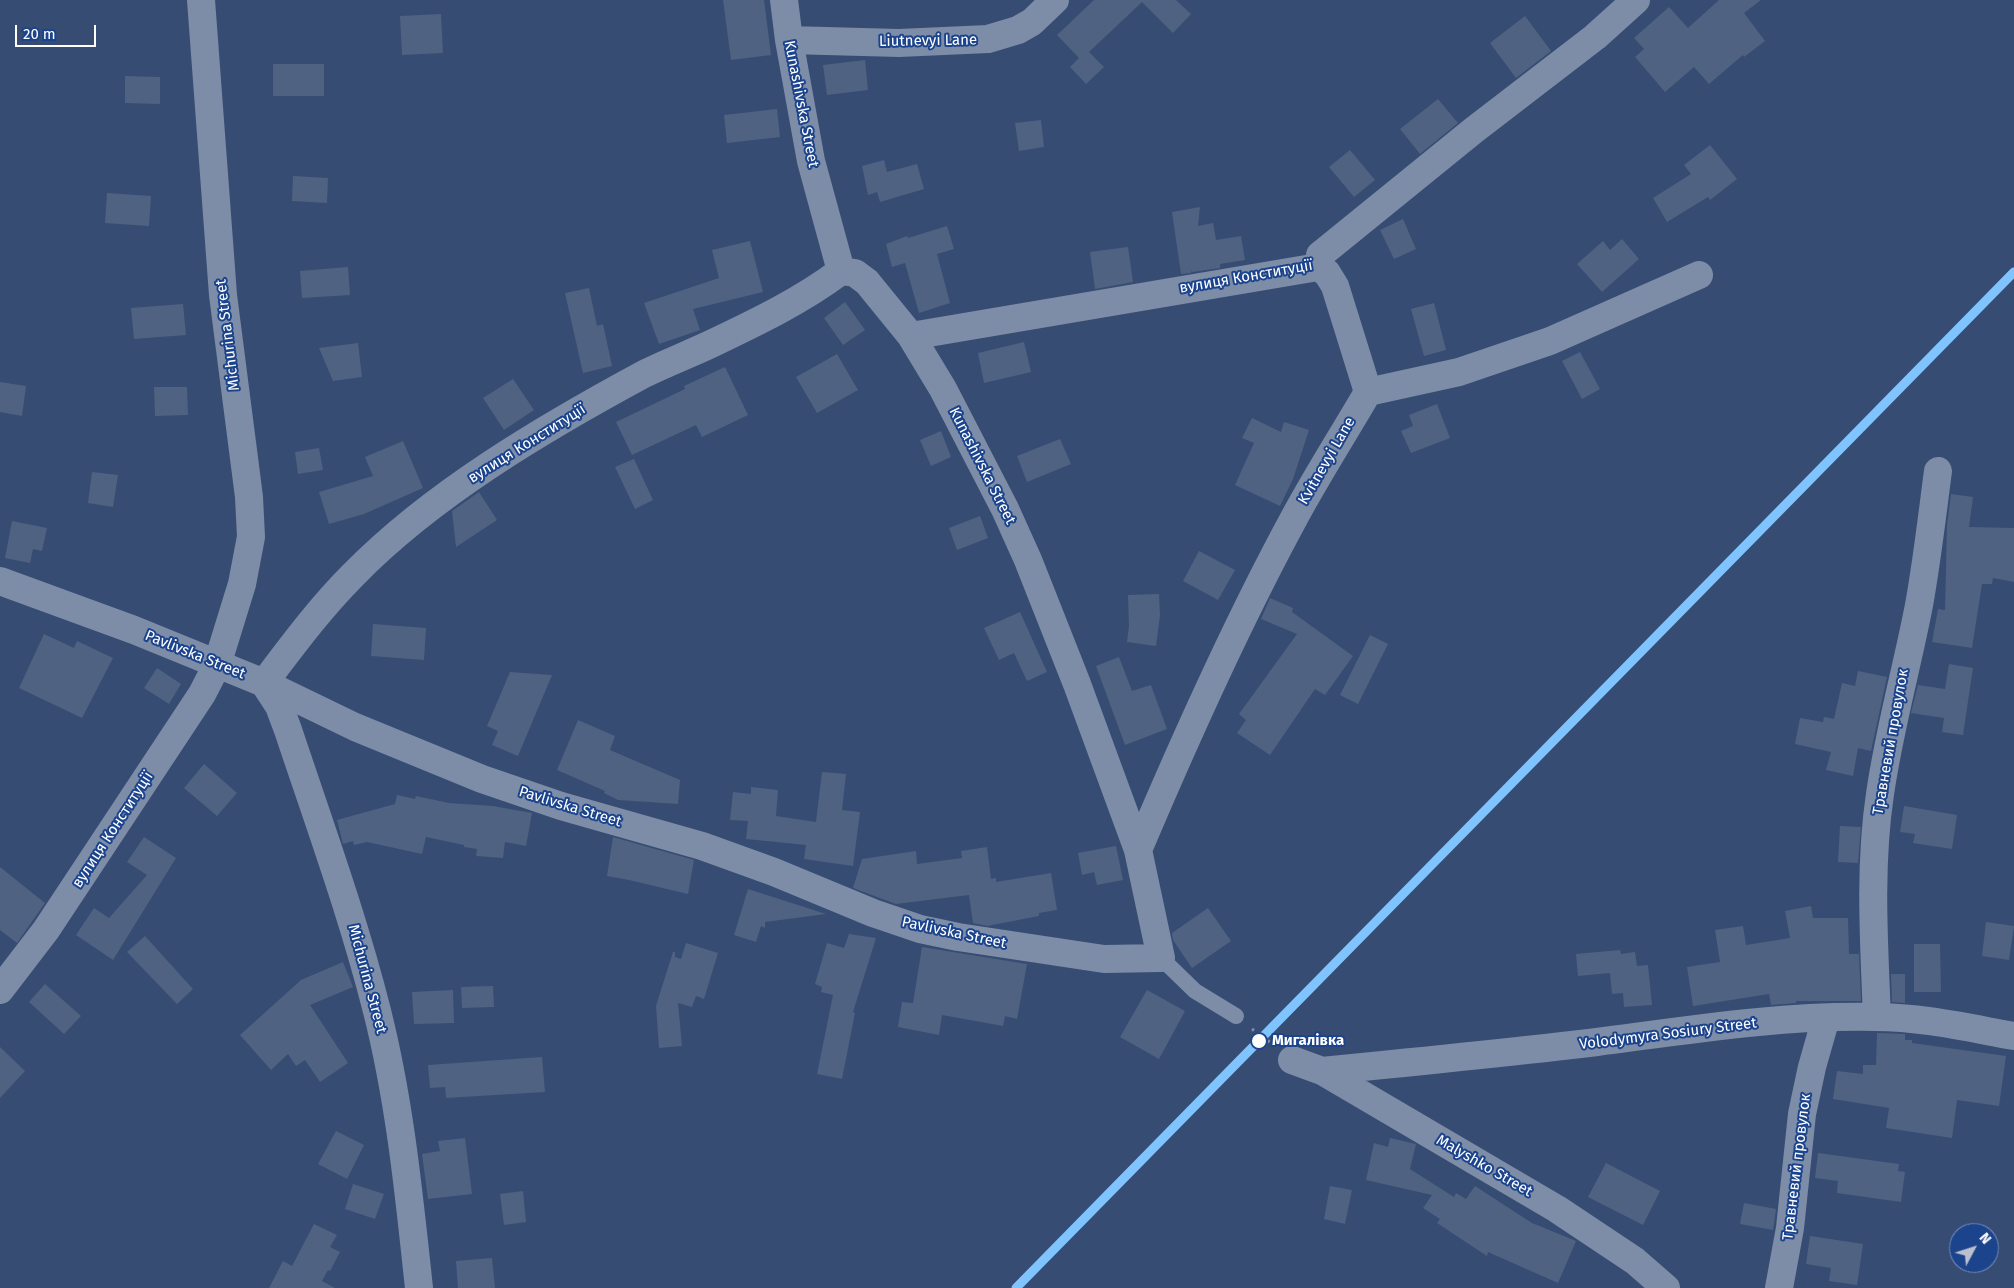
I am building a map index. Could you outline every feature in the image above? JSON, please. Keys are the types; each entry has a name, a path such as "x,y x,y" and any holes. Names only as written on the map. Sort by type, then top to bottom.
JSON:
{"street":[{"name":"Michurina Street","path":"201,0 223,295 249,497 251,537 242,584 217,664"},
{"name":"Kunashivska Street","path":"784,0 789,40 811,161 841,271 855,273 867,282 911,336 943,389 1005,509 1028,560 1138,850 1161,958"},
{"name":"Liutnevyi Lane","path":"789,40 899,43 988,39 1018,30 1032,22 1055,0"},
{"name":"вулиця Конституції","path":"911,336 1318,267 1320,255 1474,130 1595,37 1636,0"},
{"path":"1318,267 1327,273 1335,286 1368,392 1459,372 1550,341 1699,275"},
{"name":"вулиця Конституції","path":"264,683 311,622 353,575 405,528 456,488 579,410 646,373 771,315 815,291 841,271"},
{"name":"Kvitnevyi Lane","path":"1138,850 1180,752 1239,626 1293,520 1368,392"},
{"name":"Травневий провулок","path":"1876,1016 1873,907 1880,795 1892,722 1918,606 1938,471"},
{"name":"Pavlivska Street","path":"0,581 134,630 264,683 355,727 482,780 561,806 702,846 774,872 872,913 920,928 987,942 1104,959 1161,958"},
{"name":"вулиця Конституції","path":"0,990 46,930 202,694 217,664"},
{"name":"Michurina Street","path":"264,683 279,706 288,730 356,935 377,1012 394,1091 402,1140 419,1288"},
{"name":"Volodymyra Sosiury Street","path":"1322,1071 1536,1049 1731,1025 1826,1018 1876,1016 1927,1021 2014,1036"},
{"name":"Травневий провулок","path":"1779,1288 1790,1228 1802,1114 1826,1018"},
{"name":"Malyshko Street","path":"1292,1060 1322,1071 1564,1213 1635,1261 1666,1288"}],"lane":[{"path":"1161,958 1195,991 1236,1016"}],"path":[{"path":"1236,1016 1292,1060"}],"building":[{"path":"723,0 764,0 771,55 731,60"},
{"path":"1094,0 1176,0 1191,14 1173,33 1142,2 1089,52 1104,67 1086,84 1070,67 1079,58 1057,35"},
{"path":"1719,0 1761,0 1744,13 1765,41 1744,57 1743,55 1709,84 1694,67 1665,92 1635,57 1644,49 1634,38 1669,7 1688,28"},
{"path":"441,14 443,53 402,55 400,16"},
{"path":"1525,16 1551,51 1516,78 1490,43"},
{"path":"865,60 868,90 827,95 823,65"},
{"path":"273,64 324,64 324,96 273,96"},
{"path":"125,76 160,77 160,104 125,103"},
{"path":"1438,99 1458,123 1420,154 1400,129"},
{"path":"777,109 780,137 727,143 724,115"},
{"path":"1041,120 1044,147 1019,151 1015,123"},
{"path":"1710,145 1737,179 1710,200 1708,197 1667,222 1653,198 1691,174 1684,165"},
{"path":"1350,150 1375,180 1354,197 1329,167"},
{"path":"884,160 887,172 917,164 924,189 880,202 877,192 868,195 862,166"},
{"path":"293,176 328,178 327,203 292,201"},
{"path":"107,193 151,196 149,226 105,223"},
{"path":"1200,207 1198,226 1213,223 1216,240 1241,236 1245,260 1220,264 1220,268 1192,272 1192,270 1191,273 1181,274 1172,212"},
{"path":"1403,219 1416,249 1394,259 1380,230"},
{"path":"947,226 954,249 937,254 950,303 919,313 905,263 892,267 886,244 907,236 908,238"},
{"path":"1622,239 1639,259 1602,292 1577,264 1603,241 1610,250"},
{"path":"750,241 763,292 693,309 700,330 659,344 644,303 719,278 712,250"},
{"path":"1128,247 1133,282 1095,289 1090,252"},
{"path":"348,267 350,295 302,298 300,271"},
{"path":"589,288 597,326 603,324 612,366 583,373 565,293"},
{"path":"845,302 865,330 843,345 824,318"},
{"path":"1434,303 1446,350 1424,356 1411,309"},
{"path":"183,304 186,335 134,339 131,308"},
{"path":"1024,342 1031,372 984,383 978,353"},
{"path":"358,343 362,377 333,381 319,348"},
{"path":"1580,352 1600,389 1582,399 1562,361"},
{"path":"837,354 858,390 817,413 796,377"},
{"path":"725,367 748,415 702,437 696,425 632,455 616,422 685,389 684,386"},
{"path":"513,379 534,410 504,430 483,398"},
{"path":"0,382 26,386 22,416 0,412"},
{"path":"154,387 187,387 188,415 155,416"},
{"path":"1437,404 1450,438 1411,453 1401,431 1413,426 1409,415"},
{"path":"1252,418 1281,432 1284,422 1309,430 1293,479 1280,506 1235,485 1254,443 1242,438"},
{"path":"941,431 951,457 931,466 920,440"},
{"path":"1060,439 1071,464 1027,482 1017,456"},
{"path":"403,441 423,488 364,514 329,524 319,492 373,476 365,457"},
{"path":"319,448 323,470 298,474 295,452"},
{"path":"634,459 653,500 635,509 615,467"},
{"path":"92,472 118,475 113,507 88,503"},
{"path":"479,492 497,520 456,547 452,511"},
{"path":"1951,494 1973,497 1969,527 2014,528 2014,582 1993,578 1992,584 1982,584 1972,648 1932,642 1938,609 1945,610 1947,526"},
{"path":"980,516 988,538 957,550 949,528"},
{"path":"12,521 47,528 42,551 33,549 30,563 5,558"},
{"path":"1199,551 1235,570 1218,600 1183,581"},
{"path":"1159,594 1160,615 1156,646 1127,642 1129,626 1128,595"},
{"path":"1270,598 1293,608 1292,612 1353,656 1325,695 1315,689 1270,755 1237,733 1246,720 1239,714 1297,634 1261,619"},
{"path":"1020,612 1047,672 1027,681 1014,653 999,660 984,628"},
{"path":"373,624 426,628 424,660 371,656"},
{"path":"44,634 74,648 77,641 113,658 82,718 19,688"},
{"path":"1370,635 1388,644 1358,704 1340,695"},
{"path":"1119,657 1132,691 1151,685 1167,729 1125,745 1096,666"},
{"path":"1949,664 1973,668 1963,735 1942,732 1944,718 1911,713 1918,685 1945,689"},
{"path":"157,668 181,684 169,704 144,688"},
{"path":"1858,671 1887,677 1871,751 1858,748 1853,776 1826,770 1831,752 1795,744 1800,718 1823,722 1824,717 1834,719 1842,683 1855,686"},
{"path":"510,672 552,675 518,756 492,745 498,731 487,726"},
{"path":"578,720 615,736 610,750 680,780 678,804 618,800 604,793 605,791 557,770"},
{"path":"204,764 237,793 217,816 184,788"},
{"path":"822,772 846,774 842,810 860,812 853,866 804,859 806,845 746,839 748,821 730,820 733,792 751,794 751,787 778,790 776,816 816,822"},
{"path":"397,795 415,799 416,796 449,803 493,806 532,813 526,846 505,842 503,858 476,856 477,849 426,837 422,854 367,842 354,845 353,841 343,844 337,820 395,804"},
{"path":"1904,806 1957,815 1952,849 1913,843 1915,834 1900,832"},
{"path":"1840,826 1861,827 1858,863 1838,862"},
{"path":"144,837 176,858 113,960 76,935 94,908 109,918 147,875 127,862"},
{"path":"613,837 694,860 688,894 607,876"},
{"path":"1116,846 1123,880 1097,885 1094,872 1082,875 1078,853"},
{"path":"987,847 991,879 996,878 996,882 1051,873 1057,910 1039,913 1039,916 987,926 973,923 969,895 896,904 853,888 862,859 916,851 917,864 962,858 961,851"},
{"path":"0,867 45,903 17,943 0,930"},
{"path":"748,889 826,914 765,922 765,928 761,926 756,942 734,935"},
{"path":"1811,906 1813,918 1848,918 1849,954 1859,954 1861,1001 1796,1001 1796,1003 1771,1005 1769,994 1693,1006 1687,967 1720,962 1715,930 1743,926 1746,945 1790,938 1785,911"},
{"path":"1208,908 1231,941 1192,968 1173,940 1172,933"},
{"path":"1986,922 2014,926 2009,960 1982,956"},
{"path":"849,934 876,938 853,1012 855,1013 842,1079 817,1074 833,995 821,992 822,987 815,984 827,943 844,948"},
{"path":"145,936 193,989 177,1004 127,952"},
{"path":"686,943 718,953 704,999 696,996 692,1007 678,1003 682,1046 659,1048 656,1006 673,952 675,952 675,957 681,959"},
{"path":"1914,944 1940,944 1941,992 1914,992"},
{"path":"922,947 1027,964 1017,1019 1005,1016 1003,1026 942,1015 939,1035 898,1027 902,1002 913,1003"},
{"path":"1620,950 1621,954 1635,952 1637,966 1648,965 1652,1005 1624,1007 1623,993 1612,994 1610,973 1578,976 1576,954"},
{"path":"343,962 353,987 310,1005 348,1063 320,1082 305,1060 296,1066 288,1054 271,1070 240,1035 301,980"},
{"path":"1891,974 1905,974 1905,1003 1892,1002"},
{"path":"45,984 81,1016 64,1034 29,1002"},
{"path":"493,986 494,1007 462,1008 461,987"},
{"path":"453,990 454,1023 414,1024 412,992"},
{"path":"1147,990 1185,1011 1159,1059 1120,1037"},
{"path":"1877,1033 1905,1034 1905,1040 1912,1040 1912,1043 2006,1056 1999,1106 1957,1100 1952,1138 1886,1128 1889,1108 1833,1099 1837,1071 1863,1074 1863,1065 1876,1065"},
{"path":"0,1047 25,1071 0,1098"},
{"path":"542,1057 545,1092 446,1098 445,1087 430,1088 428,1065"},
{"path":"336,1131 364,1145 347,1179 318,1164"},
{"path":"465,1138 472,1194 428,1199 422,1154 440,1151 438,1141"},
{"path":"1390,1138 1416,1144 1410,1169 1454,1197 1456,1193 1466,1199 1475,1186 1532,1223 1576,1241 1558,1283 1488,1252 1487,1256 1437,1223 1440,1219 1423,1208 1432,1195 1366,1180 1374,1143 1388,1147"},
{"path":"1818,1153 1899,1164 1898,1171 1905,1172 1901,1202 1837,1193 1838,1181 1815,1178"},
{"path":"1606,1163 1660,1191 1643,1225 1588,1197"},
{"path":"353,1184 384,1194 375,1219 345,1209"},
{"path":"1330,1186 1352,1190 1345,1224 1324,1219"},
{"path":"523,1191 526,1222 504,1225 500,1194"},
{"path":"1744,1203 1776,1209 1773,1230 1740,1224"},
{"path":"314,1224 337,1235 330,1247 340,1252 330,1271 328,1270 322,1281 335,1288 269,1288 283,1261 292,1266"},
{"path":"1810,1236 1863,1244 1857,1285 1829,1281 1831,1268 1806,1264"},
{"path":"492,1258 495,1288 458,1288 456,1261"}],"transit line":[{"path":"1016,1288 2014,272"}],"place":[{"name":"Мигалівка","path":"1259,1041"}]}
